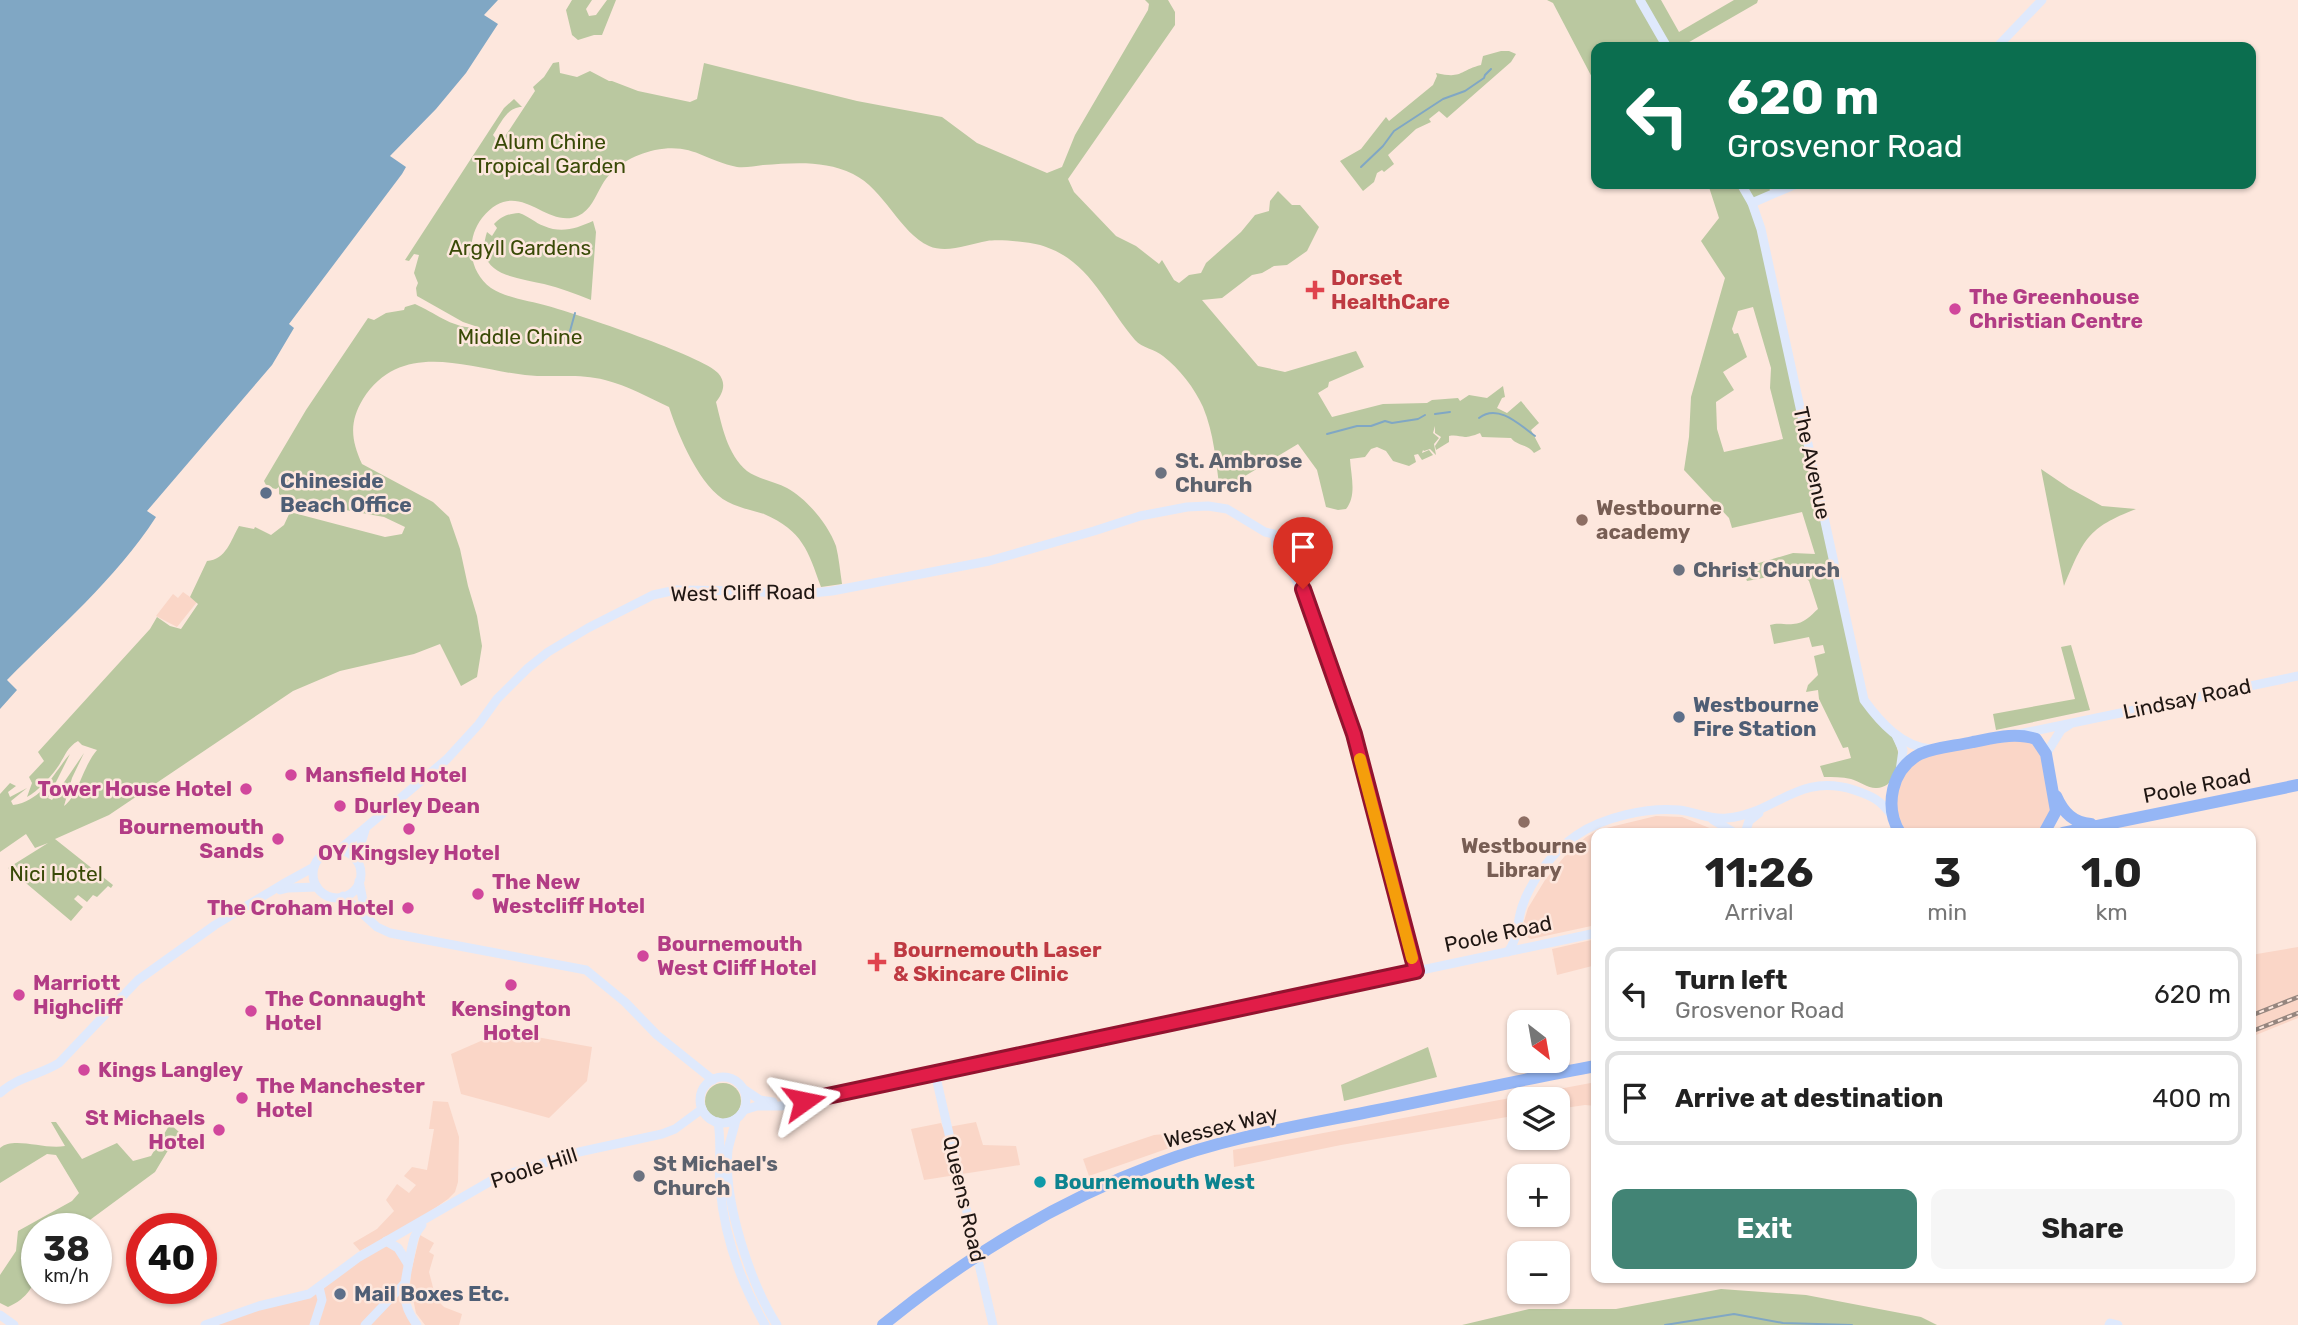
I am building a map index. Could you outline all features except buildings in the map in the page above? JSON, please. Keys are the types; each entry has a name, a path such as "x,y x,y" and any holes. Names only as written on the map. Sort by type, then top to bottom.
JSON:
{"highway":[{"path":"1898,828 1892,816 1891,801 1898,778 1913,758 1936,749 2018,734 2036,739 2046,754 2056,811 2047,828"},
{"name":"Poole Road","path":"2089,828 2298,785"},
{"name":"Poole Road","path":"2053,789 2068,816 2085,824 2104,825"},
{"name":"Wessex Way","path":"876,1325 887,1321 1017,1232 1090,1192 1156,1164 1220,1145 1343,1117 1591,1067"}],"street":[{"path":"1640,0 1664,42"},
{"path":"2002,42 2042,0"},
{"name":"The Avenue","path":"1744,189 1760,229 1864,700 1876,716 1895,733 1917,747 1936,749"},
{"path":"1752,204 1785,189"},
{"name":"West Cliff Road","path":"339,850 447,759 479,724 497,699 528,668 548,652 588,628 653,595 676,590 753,591 792,595 832,591 989,561 1140,516 1193,506 1208,506 1227,509 1265,532 1275,534 1276,544 1309,603 1348,713 1416,971"},
{"name":"Lindsay Road","path":"2018,734 2298,676"},
{"path":"2046,754 2061,730 2077,722"},
{"path":"1875,797 1885,793 1898,778 1903,750 1895,733"},
{"path":"1747,828 1749,821 1793,792 1824,785 1849,788 1875,797 1892,816"},
{"path":"1508,952 1514,944 1523,904 1536,879 1577,835 1598,823 1659,810 1677,810 1708,817 1739,817 1772,804"},
{"path":"1708,817 1727,828"},
{"path":"356,860 365,829"},
{"path":"0,1093 19,1079 46,1070 70,1052 138,980 215,925 262,895 314,867 329,851 347,852 356,860 360,868 359,881 366,916"},
{"path":"314,867 313,877 317,887 328,896 349,894 359,881"},
{"path":"262,895 288,888 317,887"},
{"path":"342,896 377,927 413,937 586,970 625,1002 674,1050 713,1080"},
{"path":"1517,927 1522,939 1535,946"},
{"name":"Poole Road","path":"744,1110 752,1107 772,1108 1591,934"},
{"name":"Queens Road","path":"935,1073 993,1325"},
{"path":"736,1119 718,1122 708,1117 702,1108 702,1092 713,1080 729,1078 742,1087 746,1098 744,1110 736,1119 728,1151 730,1187 738,1232 750,1269 777,1325"},
{"name":"Poole Road","path":"742,1087 766,1102 792,1103"},
{"name":"Poole Hill","path":"205,1325 309,1294 349,1263 496,1178 603,1146 675,1129 702,1108"},
{"path":"718,1122 721,1139 720,1188 729,1236 744,1281 765,1325"},
{"path":"405,1259 416,1233 431,1217"},
{"path":"402,1234 412,1242"},
{"path":"402,1234 405,1259 403,1296 417,1325"},
{"path":"386,1241 398,1248 405,1259"},
{"path":"365,1325 404,1284"},
{"path":"314,1325 322,1300 319,1287"},
{"path":"0,1315 14,1325"}],"shaded area":[{"path":"183,592 197,602 177,627 156,616 173,594 178,598"},
{"path":"2036,739 2056,811 2047,828 1899,828 1893,790 1899,774 1936,749"},
{"path":"1656,816 1682,817 1710,828 1606,828"},
{"path":"1591,834 1591,926 1531,939 1525,936 1522,928 1528,908 1545,880 1569,851"},
{"path":"1591,940 1591,966 1557,975 1552,949"},
{"path":"2298,947 2298,1018 2256,1035 2256,954"},
{"path":"531,1036 592,1047 587,1081 549,1118 461,1094 451,1054 490,1037"},
{"path":"1591,1083 1591,1106 1570,1107 1569,1087"},
{"path":"1507,1099 1507,1117 1341,1145 1234,1167 1233,1150"},
{"path":"433,1101 448,1102 459,1137 458,1182 455,1192 411,1225 360,1251 353,1243 377,1229 394,1211 386,1200 397,1184 409,1193 416,1185 404,1176 412,1167 427,1170 434,1129 429,1129"},
{"path":"976,1122 983,1145 1016,1146 1020,1165 924,1180 911,1129 941,1123 943,1128"},
{"path":"1176,1133 1178,1145 1089,1176 1083,1159 1154,1135"},
{"path":"420,1235 434,1243 429,1252 434,1255 429,1272 436,1299 444,1307 462,1314 459,1325 425,1325 416,1313 410,1285"},
{"path":"386,1241 408,1264 404,1284 417,1325 205,1325 309,1294"}],"green space":[{"path":"572,0 592,0 586,9 589,16 596,15 607,0 616,0 602,35 578,40 572,35 566,10"},
{"path":"1145,0 1168,0 1175,12 1175,25 1068,179 1074,192 1116,236 1136,246 1159,264 1162,260 1174,280 1179,283 1189,275 1201,273 1206,263 1241,232 1255,215 1269,211 1270,201 1278,191 1292,205 1300,205 1319,227 1307,251 1287,265 1274,266 1252,275 1222,298 1202,300 1258,366 1285,372 1356,351 1364,367 1329,382 1328,387 1318,393 1332,417 1383,404 1427,403 1432,400 1458,398 1460,401 1469,395 1487,398 1503,386 1505,397 1497,408 1507,413 1521,401 1539,423 1531,430 1541,449 1534,453 1511,438 1482,437 1480,433 1465,437 1449,436 1449,442 1436,450 1435,446 1441,437 1435,433 1435,426 1433,433 1439,438 1434,444 1436,455 1430,449 1423,450 1422,453 1429,450 1433,455 1422,460 1418,454 1414,455 1416,462 1409,466 1393,461 1386,451 1377,447 1371,449 1365,457 1350,459 1352,492 1346,509 1326,507 1317,470 1298,444 1220,491 1210,427 1191,386 1169,361 1135,340 1086,274 1061,254 1025,242 987,241 951,249 929,246 909,231 864,181 831,166 797,163 740,167 689,150 668,148 647,152 624,162 612,172 589,207 578,216 554,216 519,202 508,201 495,206 482,218 473,236 474,265 491,288 504,294 638,336 690,357 718,373 723,388 716,402 726,439 735,456 747,471 787,488 816,513 836,546 842,584 821,587 808,553 796,535 764,514 732,504 718,495 691,460 669,407 653,399 613,382 595,378 525,375 438,362 417,363 397,369 379,380 358,407 353,431 356,447 362,464 433,502 449,517 477,616 482,646 477,677 461,686 440,644 414,654 340,671 293,691 109,815 55,839 113,885 111,888 108,886 97,897 93,895 87,902 78,895 74,899 83,907 71,921 8,868 48,843 35,848 26,834 0,852 0,794 10,783 16,786 8,792 10,797 27,788 11,801 13,805 32,798 40,792 70,754 48,798 52,800 84,753 72,778 64,806 69,801 97,750 78,741 68,750 47,780 27,797 32,783 29,777 44,761 38,752 150,629 157,617 170,626 181,629 198,604 190,597 207,561 214,560 223,553 239,526 255,527 271,535 284,525 290,512 385,537 402,534 405,527 384,517 285,499 279,494 279,487 267,487 264,481 306,410 368,318 374,320 386,313 404,310 405,307 415,304 461,326 478,327 463,322 417,296 418,283 414,273 419,255 414,254 409,261 405,260 504,108 514,99 522,107 508,113 493,135 500,144 535,91 533,87 553,63 559,62 560,73 577,77 590,71 638,91 690,102 697,99 704,63 857,101 942,117 977,143 1047,173 1062,167 1075,135 1148,10 1149,4"},
{"path":"1547,0 1661,0 1679,32 1734,0 1758,0 1689,42 1591,42 1591,75 1553,3"},
{"path":"1501,51 1516,54 1511,62 1447,118 1439,111 1429,119 1431,122 1416,129 1388,155 1394,164 1384,172 1382,170 1377,173 1374,182 1363,191 1340,161 1361,149 1386,117 1389,121 1433,85 1436,73 1460,74 1481,65 1483,56"},
{"path":"1710,189 1770,189 1772,194 1752,203 1864,700 1891,735 1899,755 1893,779 1882,787 1871,787 1848,778 1824,777 1820,766 1851,758 1848,747 1843,748 1819,699 1818,690 1806,692 1808,685 1818,675 1814,656 1825,653 1823,645 1812,647 1809,637 1774,644 1770,625 1801,622 1818,609 1809,581 1799,571 1747,581 1742,568 1793,553 1815,554 1802,512 1732,528 1729,518 1684,470 1691,397 1725,278 1701,241 1719,218","holes":["1753,307 1771,368 1770,388 1783,439 1724,452 1717,429 1716,402 1734,390 1723,372 1747,357 1738,333 1734,334 1732,329 1738,311"]},
{"name":"Argyll Gardens","path":"519,213 557,230 575,228 593,221 596,232 591,300 556,287 510,276 491,266 484,247 487,232 492,236 497,228 494,224 497,221"},
{"path":"2041,469 2102,506 2136,509 2107,522 2089,537 2064,586"},
{"path":"2071,645 2090,710 1996,730 1993,714 2075,699 2061,647"},
{"path":"1428,1047 1437,1077 1344,1101 1341,1085"},
{"path":"723,1083 735,1089 741,1101 735,1113 723,1119 711,1113 705,1101 711,1089"},
{"path":"51,1122 56,1122 82,1159 117,1143 133,1161 151,1156 170,1124 179,1132 155,1172 99,1213 50,1213 72,1201 79,1193 56,1155 47,1154 0,1183 0,1148 13,1143 65,1146"},
{"path":"21,1229 21,1299 8,1307 0,1303 0,1275 16,1251 18,1231"},
{"path":"1721,1289 1806,1295 1921,1317 1937,1325 1462,1325 1529,1309 1616,1309"}],"water":[{"path":"0,0 498,0 484,15 498,24 466,73 436,109 390,156 406,167 289,324 294,328 272,365 147,511 156,517 123,562 7,680 17,690 0,709"}],"waterway":[{"path":"1361,167 1394,131 1443,99 1465,91 1484,78 1491,69"},
{"path":"567,342 575,313"},
{"path":"1435,414 1450,412"},
{"path":"1479,418 1486,414 1501,414 1535,436"},
{"path":"1327,434 1385,421 1392,423 1418,419 1425,415"},
{"path":"1665,1325 1734,1314 1783,1323 1852,1325"}],"railway":[{"path":"2256,1014 2298,997"},
{"path":"2256,1030 2298,1013"}],"slow traffic":[{"path":"1360,759 1412,958"}],"place":[{"name":"Dorset HealthCare","path":"1315,290"},
{"name":"The Greenhouse Christian Centre","path":"1955,309"},
{"name":"St. Ambrose Church","path":"1161,473"},
{"name":"Chineside Beach Office","path":"266,493"},
{"name":"Westbourne academy","path":"1582,520"},
{"name":"Christ Church","path":"1679,570"},
{"name":"Westbourne Fire Station","path":"1679,717"},
{"name":"Mansfield Hotel","path":"291,775"},
{"name":"Tower House Hotel","path":"246,789"},
{"name":"Durley Dean","path":"340,806"},
{"name":"Westbourne Library","path":"1524,822"},
{"name":"OY Kingsley Hotel","path":"409,829"},
{"name":"Bournemouth Sands","path":"278,839"},
{"name":"The New Westcliff Hotel","path":"478,894"},
{"name":"The Croham Hotel","path":"408,908"},
{"name":"Bournemouth West Cliff Hotel","path":"643,956"},
{"name":"Bournemouth Laser & Skincare Clinic","path":"877,962"},
{"name":"Kensington Hotel","path":"511,985"},
{"name":"Marriott Highcliff","path":"19,995"},
{"name":"The Connaught Hotel","path":"251,1011"},
{"name":"Kings Langley","path":"84,1070"},
{"name":"The Manchester Hotel","path":"242,1098"},
{"name":"St Michaels Hotel","path":"219,1130"},
{"name":"St Michael's Church","path":"639,1176"},
{"name":"Bournemouth West","path":"1040,1182"},
{"name":"Mail Boxes Etc.","path":"340,1294"}],"route":[{"path":"804,1101 1416,971 1348,713 1303,589"}],"park label":[{"name":"Alum Chine Tropical Garden","path":"550,154"},
{"name":"Middle Chine","path":"520,337"},
{"name":"Nici Hotel","path":"56,874"}]}
